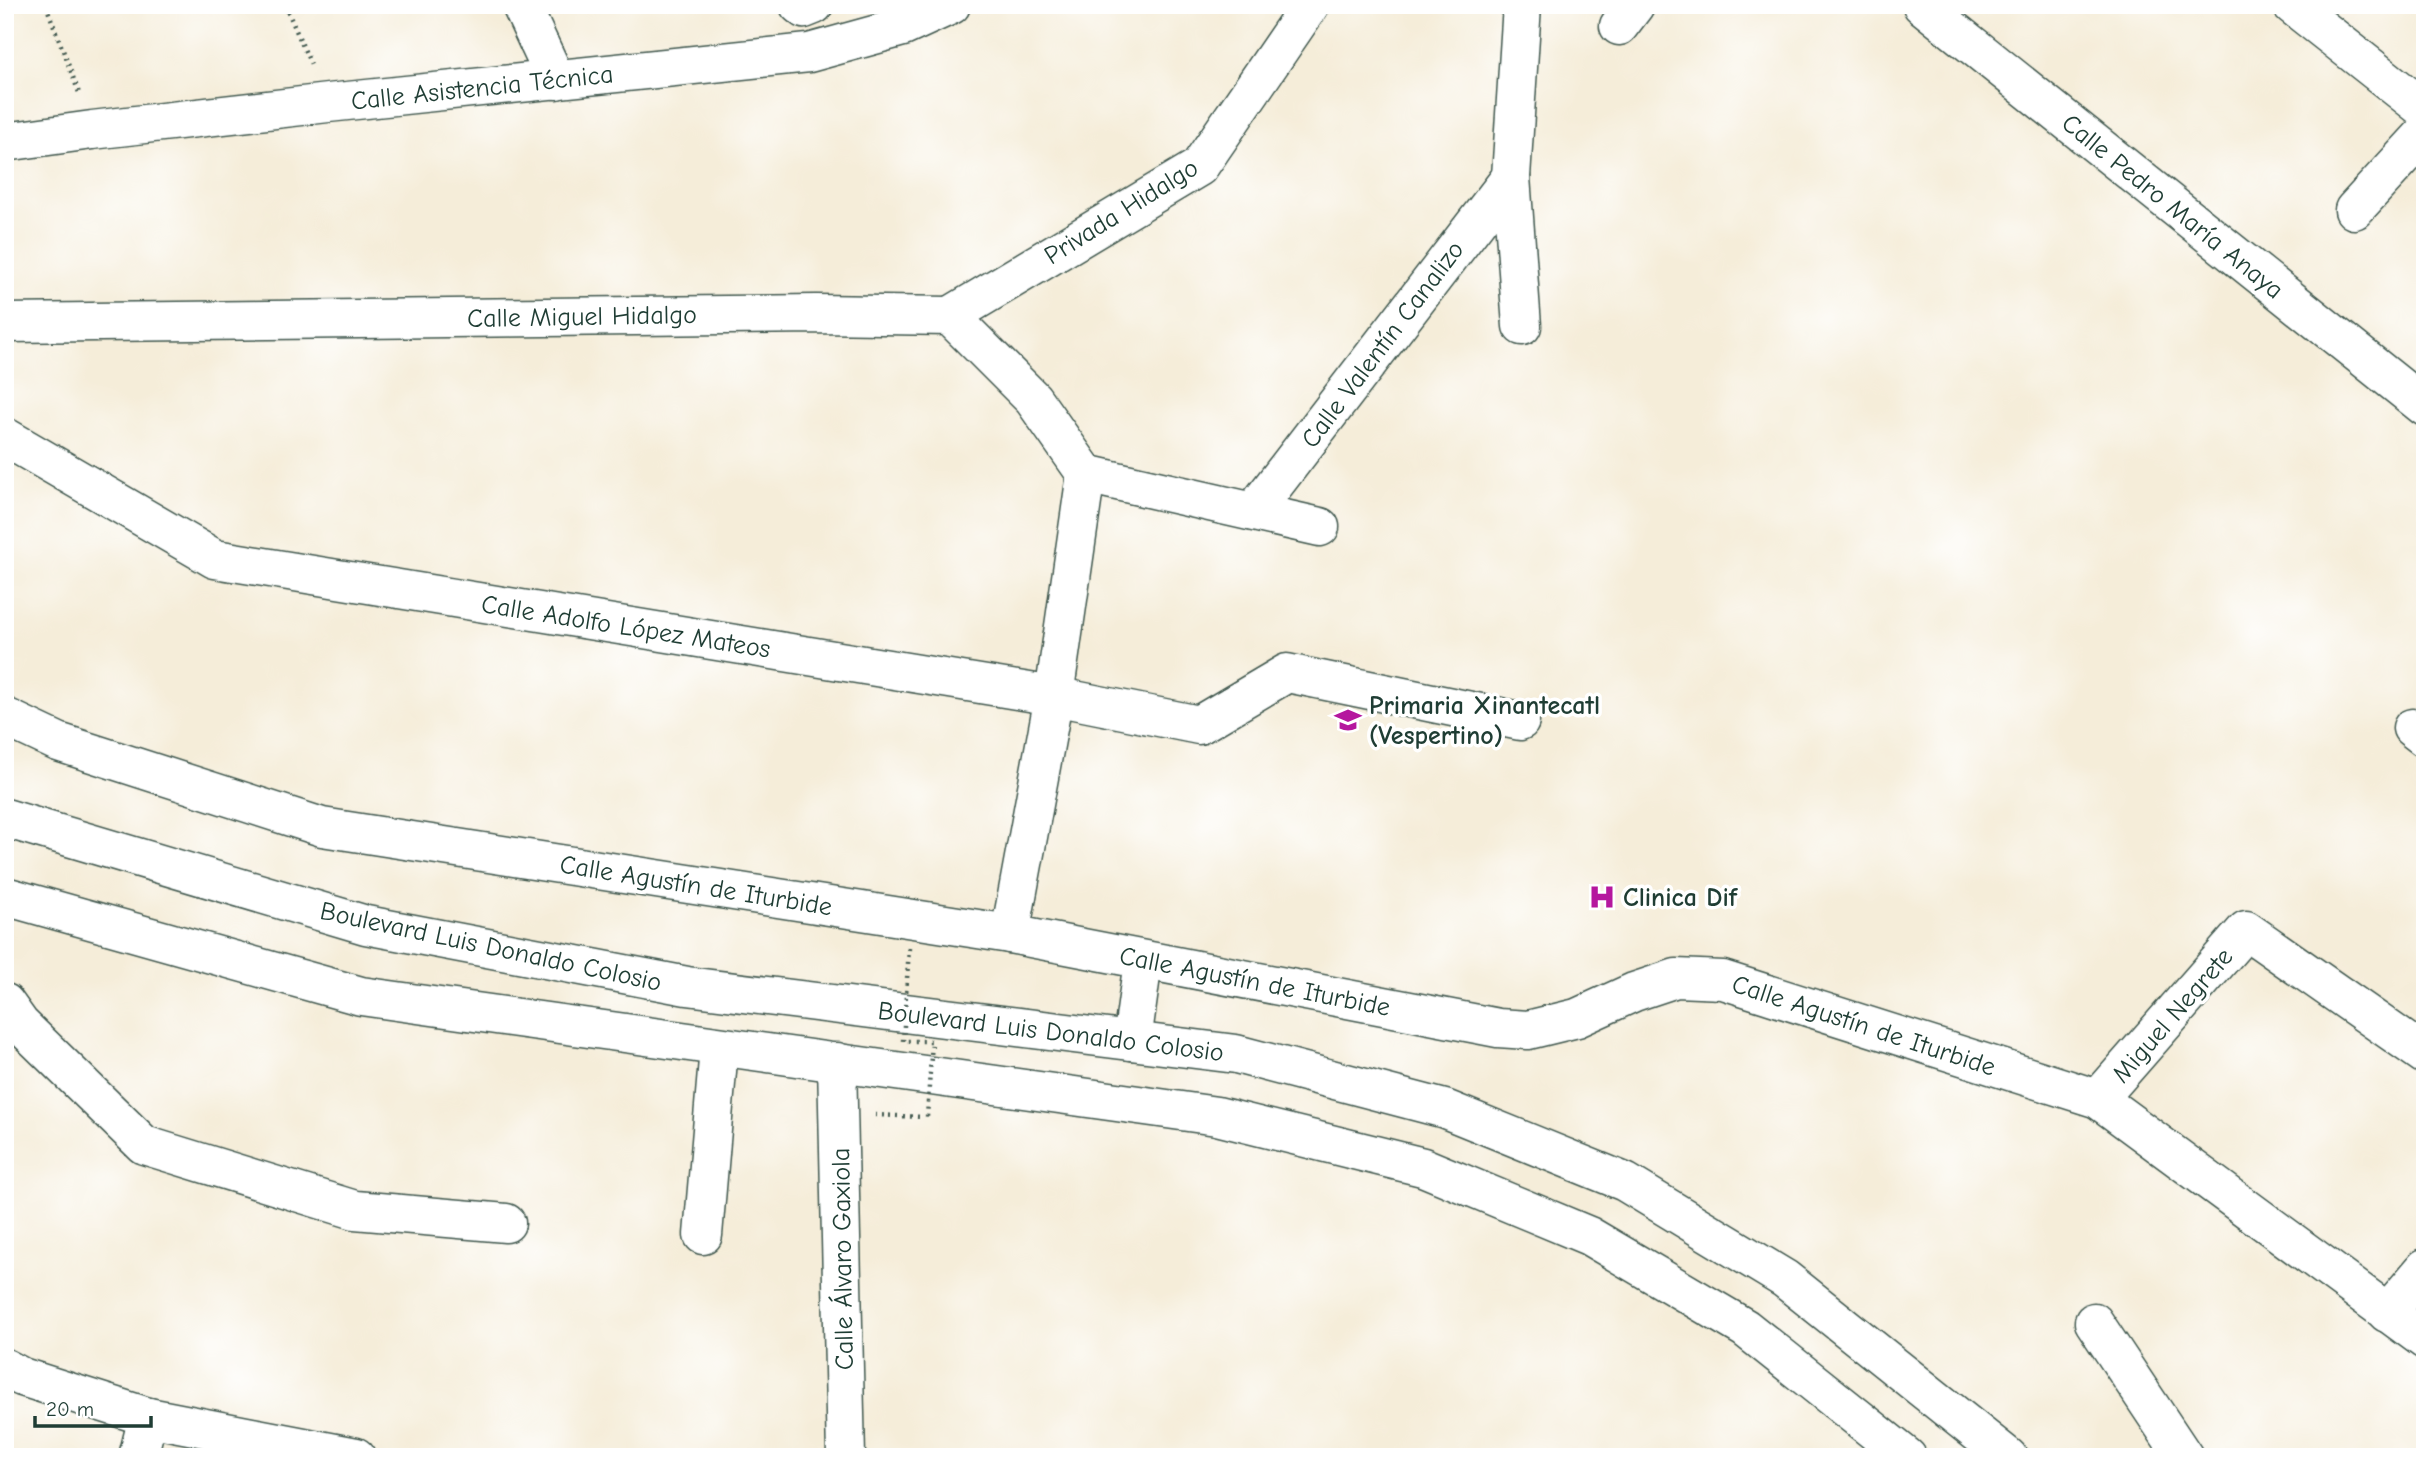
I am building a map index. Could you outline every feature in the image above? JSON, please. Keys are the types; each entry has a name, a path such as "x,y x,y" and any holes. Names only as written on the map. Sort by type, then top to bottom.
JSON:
{"main road":[{"path":"522,5 556,80"},
{"path":"799,5 804,9 814,5"},
{"name":"Calle Asistencia Técnica","path":"5,142 328,103 809,53 893,16 951,5"},
{"name":"Privada Hidalgo","path":"950,316 1199,167 1310,5"},
{"path":"1522,5 1510,177 1522,326"},
{"name":"Calle Pedro María Anaya","path":"1922,5 2425,407"},
{"path":"2292,5 2425,110"},
{"path":"2354,210 2425,133"},
{"name":"Calle Valentín Canalizo","path":"1254,511 1510,177"},
{"name":"Calle Miguel Hidalgo","path":"5,323 816,314 950,316"},
{"path":"950,316 1033,399 1086,474 1320,527"},
{"name":"Calle Adolfo López Mateos","path":"5,438 215,559 1054,696 1199,725 1287,673 1520,721"},
{"path":"1010,934 1054,696 1086,474"},
{"name":"Calle Agustín de Iturbide","path":"5,717 58,742 322,827 1010,934 1498,1028 1528,1030 1577,1018 1634,992 1676,978 1723,980 2098,1099 2425,1340"},
{"name":"Boulevard Luis Donaldo Colosio","path":"5,818 366,925 687,986 1236,1054 1445,1109 1625,1182 1785,1279 2008,1457"},
{"path":"5,897 361,996 1217,1116 1423,1167 1589,1236 1745,1328 1907,1457"},
{"name":"Miguel Negrete","path":"2098,1099 2246,930 2425,1055"},
{"path":"1132,1041 1143,961"},
{"path":"5,1003 20,1024 144,1145 355,1210 506,1223"},
{"path":"702,1235 719,1048"},
{"name":"Calle Álvaro Gaxiola","path":"837,1062 846,1457"},
{"path":"2387,1313 2425,1268"},
{"path":"2094,1322 2184,1457"},
{"path":"5,1368 22,1377 148,1417 356,1457"},
{"path":"138,1457 148,1417"}],"path":[{"path":"46,5 92,130"},
{"path":"285,5 328,103"},
{"path":"909,948 903,1041 932,1041 927,1117"}],"place":[{"name":"Primaria Xinantecatl (Vespertino)","path":"1348,720"},
{"name":"Clinica Dif","path":"1602,897"}]}
